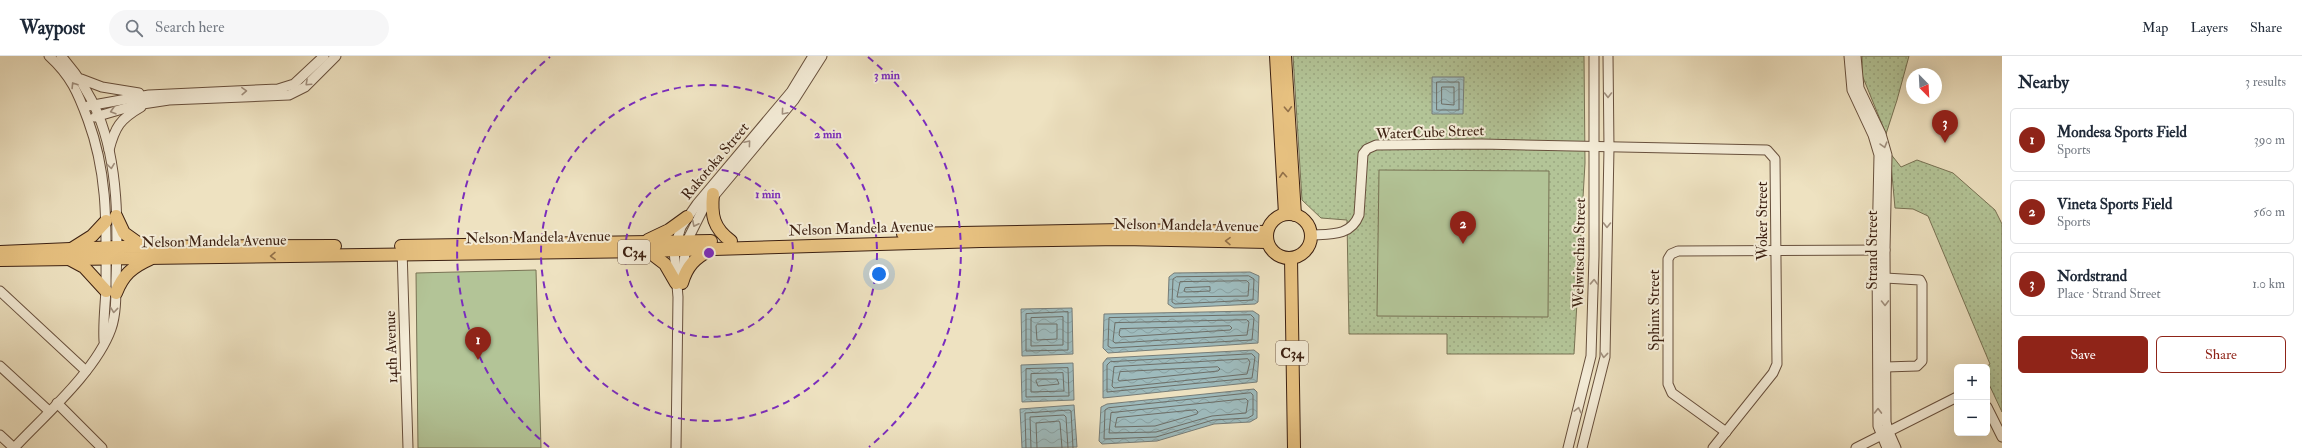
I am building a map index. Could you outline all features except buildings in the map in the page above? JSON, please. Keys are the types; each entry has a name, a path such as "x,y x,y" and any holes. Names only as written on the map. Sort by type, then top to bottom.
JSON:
{"main road":[{"path":"1276,56 1290,214"},
{"path":"1285,56 1290,214"},
{"path":"713,194 711,211 713,220 718,230 731,241"},
{"path":"1290,214 1306,221 1312,235 1307,250 1297,257 1291,258 1276,254 1267,237 1273,220 1290,214"},
{"path":"687,217 644,247 665,264 679,283 693,261 713,249"},
{"path":"145,248 124,233 111,219 70,255 111,292 131,269 154,258"},
{"name":"Nelson Mandela Avenue","path":"111,253 154,258 402,250 644,247 681,246 731,241 983,232 1267,237"},
{"name":"Nelson Mandela Avenue","path":"681,246 713,249 981,241 1267,237"},
{"name":"Nelson Mandela Avenue","path":"0,260 111,253 145,248 402,250"},
{"name":"Nelson Mandela Avenue","path":"0,252 70,255"},
{"name":"C34","path":"1291,258 1294,448"}],"street":[{"path":"49,56 63,69 77,90 84,108 98,149 111,219"},
{"path":"0,434 14,448 86,371 101,351 111,329 111,219 109,150 99,116 81,79 61,56"},
{"path":"84,108 94,105 148,99 278,89 294,84 324,56"},
{"path":"81,79 102,87 148,99 289,95 305,87 336,56"},
{"name":"Rakotoka Street","path":"676,448 678,296 681,246 687,217 791,92 813,56"},
{"name":"Rakotoka Street","path":"681,246 713,194 794,100 822,56"},
{"name":"Welwitschia Street","path":"1568,448 1591,356 1594,256 1594,56"},
{"name":"Welwitschia Street","path":"1582,448 1605,357 1608,56"},
{"name":"Strand Street","path":"1849,56 1852,90 1873,135 1879,155 1881,250 1878,426 1896,448"},
{"name":"Strand Street","path":"1856,56 1859,88 1881,134 1887,154 1881,250 1885,278 1886,367 1884,432 1887,448"},
{"path":"88,120 148,99"},
{"path":"109,150 117,125 148,99"},
{"name":"WaterCube Street","path":"1312,235 1338,234 1348,230 1356,223 1363,154 1367,149 1376,145 1481,144 1593,147"},
{"name":"Woker Street","path":"1593,147 1767,150 1775,159 1777,364 1773,374 1713,448"},
{"name":"14th Avenue","path":"402,250 408,448"},
{"name":"Sphinx Street","path":"1726,432 1672,393 1668,384 1668,259 1671,254 1678,251 1881,250"},
{"path":"1885,278 1920,280 1922,284 1922,362 1918,366 1886,367"},
{"path":"0,291 86,371"},
{"path":"0,366 49,411"},
{"path":"1856,448 1884,432 1954,398"},
{"path":"57,403 102,448"},
{"path":"1990,413 2002,437"}],"green space":[{"path":"1293,56 1584,56 1585,163 1574,354 1447,354 1447,334 1349,334 1347,220 1321,218 1302,200"},
{"path":"1862,56 1909,56 1886,134 1862,75"},
{"path":"1890,153 1901,167 1917,160 1953,173 1995,210 2002,224 2002,412 1990,386 1990,364 1928,216 1913,209 1895,208"},
{"path":"1379,170 1549,171 1548,317 1377,316"},
{"path":"536,270 541,448 418,448 416,273"}],"water":[{"path":"1432,77 1464,77 1463,114 1432,114"},
{"path":"1250,272 1259,276 1258,302 1255,304 1174,308 1168,304 1169,277 1174,273"},
{"path":"1072,308 1073,354 1022,356 1021,309"},
{"path":"1253,311 1259,315 1258,343 1108,353 1103,348 1104,314"},
{"path":"1254,350 1259,354 1257,382 1103,398 1103,363 1107,358"},
{"path":"1073,363 1074,400 1022,402 1021,365"},
{"path":"1254,389 1257,392 1257,418 1250,422 1214,424 1157,441 1102,444 1099,441 1101,407 1107,404"},
{"path":"1074,405 1077,447 1022,448 1020,409"}],"place":[{"name":"Nordstrand","path":"1945,143"},
{"name":"Vineta Sports Field","path":"1463,244"},
{"name":"Mondesa Sports Field","path":"478,360"}]}
